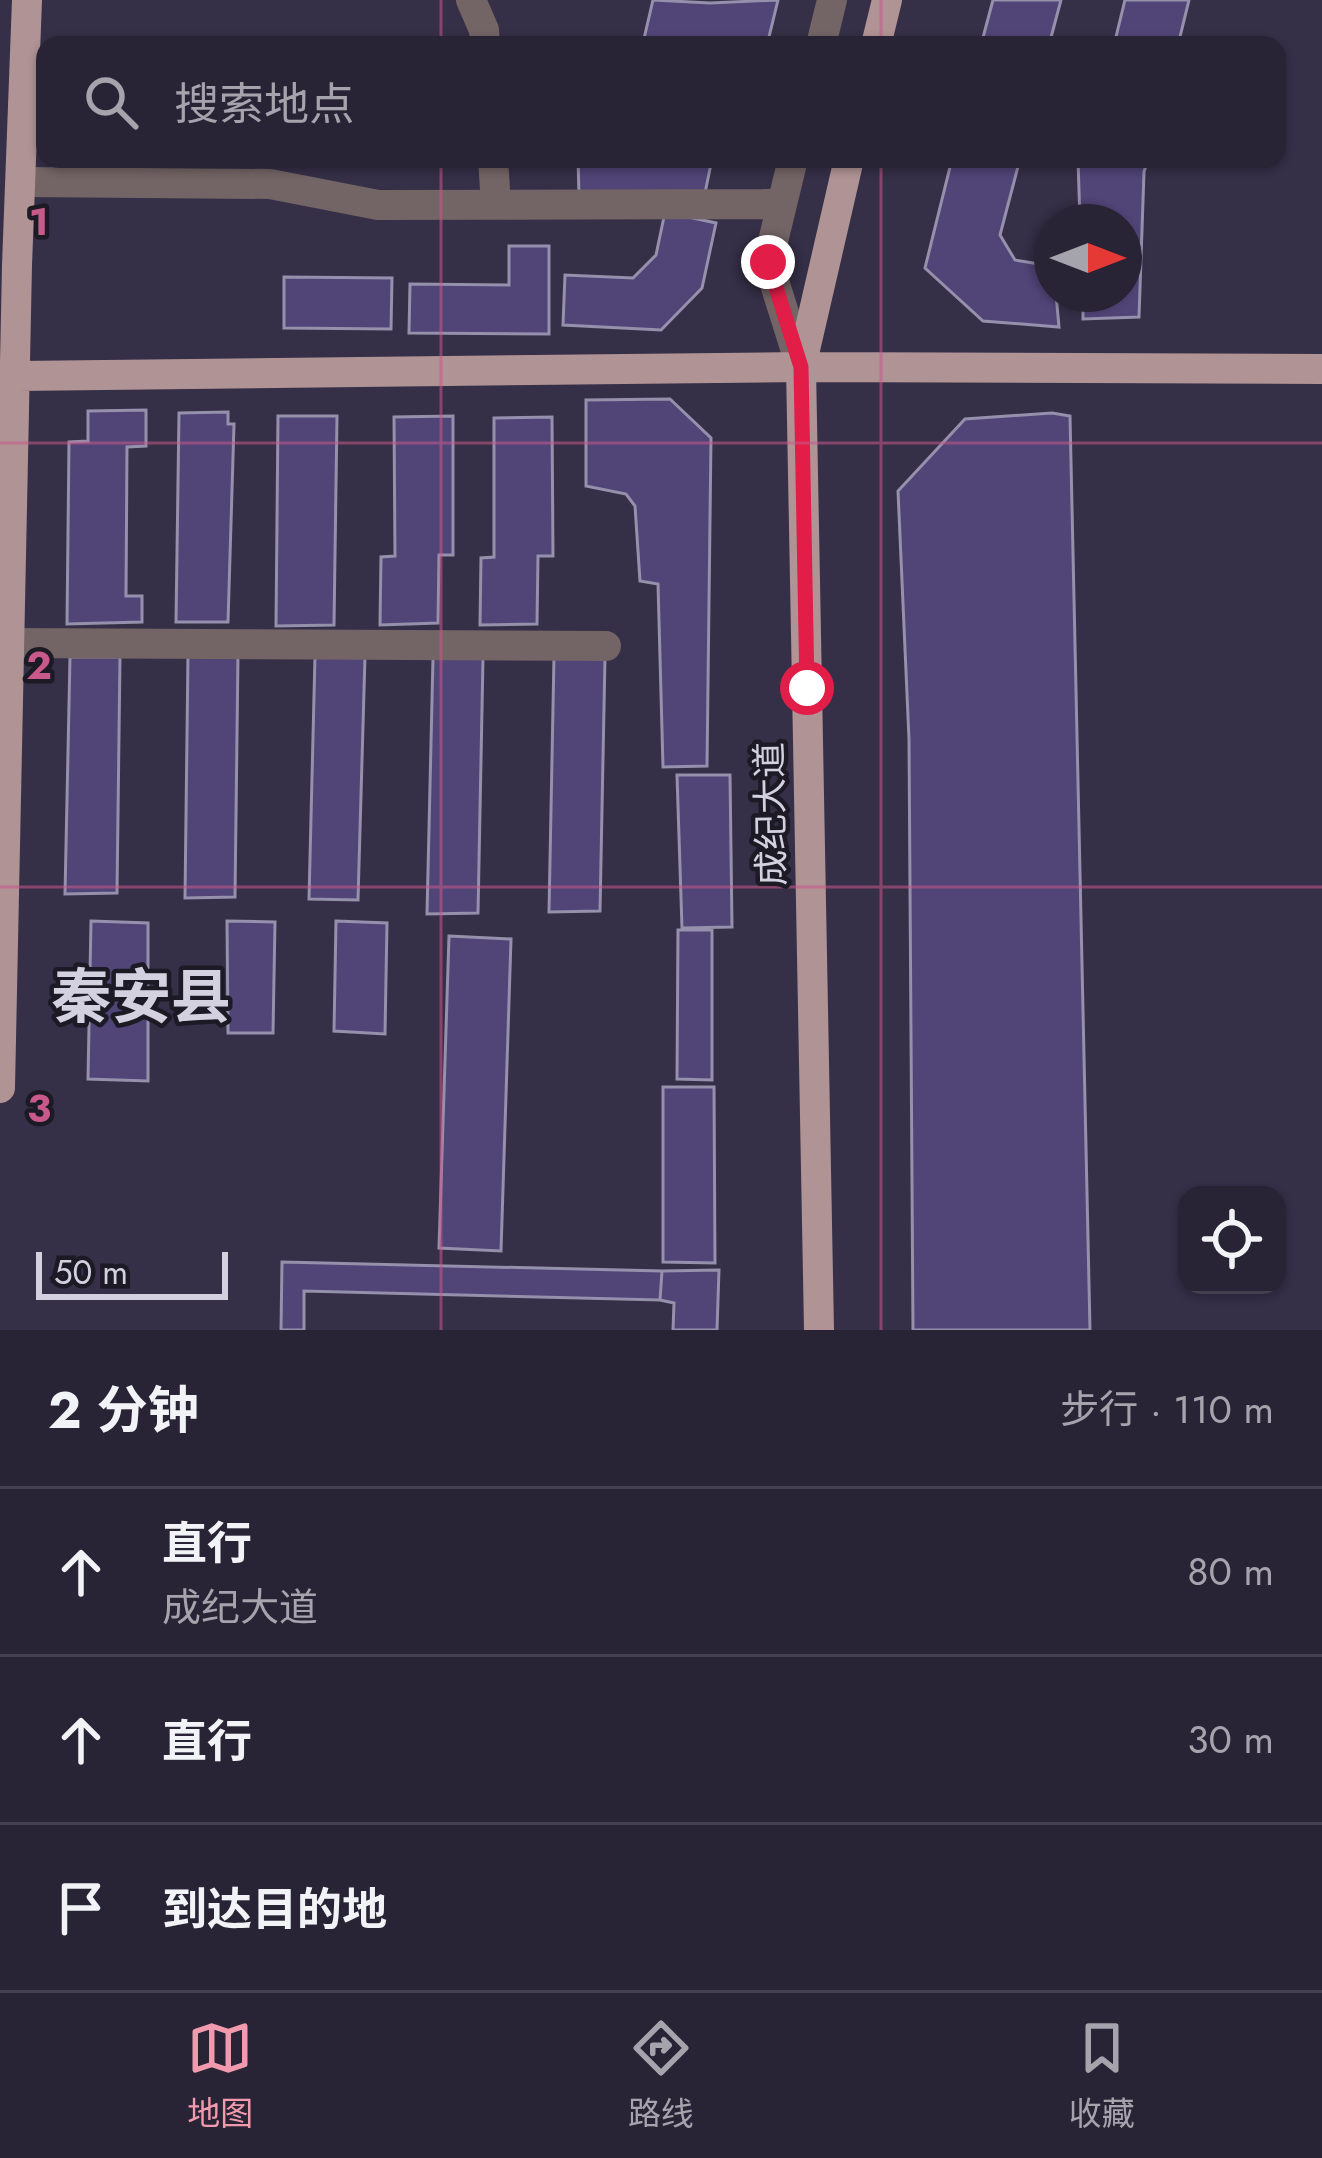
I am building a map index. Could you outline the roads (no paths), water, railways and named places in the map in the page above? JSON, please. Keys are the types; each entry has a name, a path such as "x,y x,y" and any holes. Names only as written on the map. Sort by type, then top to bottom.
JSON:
{"main road":[{"path":"0,1088 10,643 9,265 22,182 13,122 36,63 27,0"},
{"path":"878,36 887,0"},
{"name":"成纪大道","path":"819,1330 801,367 847,168"},
{"path":"9,376 801,367 1322,370"}],"street":[{"path":"471,0 484,36"},
{"path":"823,36 832,0"},
{"path":"494,168 496,204"},
{"path":"792,168 768,262 801,367"},
{"path":"22,182 270,184 378,205 782,204"},
{"path":"10,643 606,646"}],"district":[{"name":"秦安县","path":"141,997"}]}
